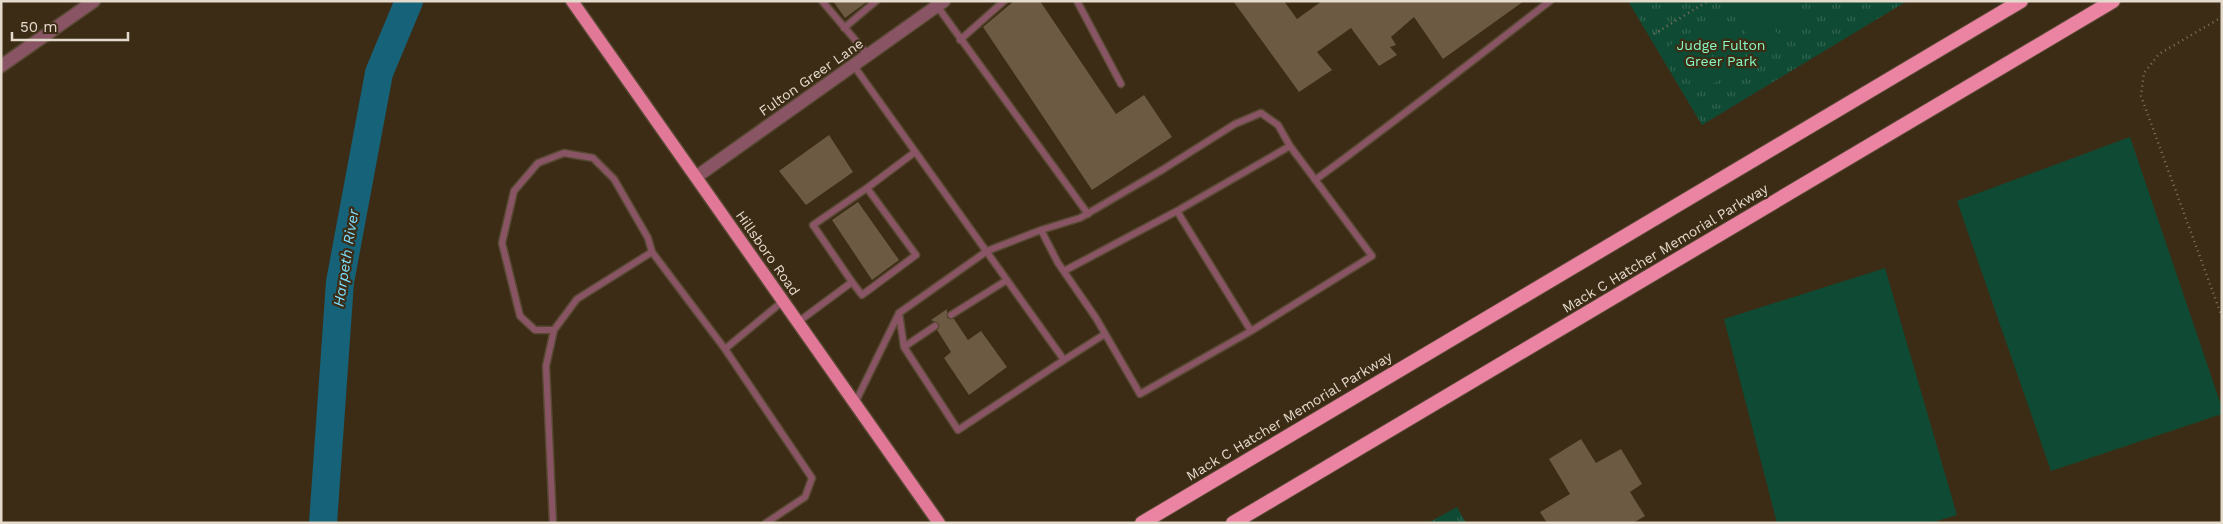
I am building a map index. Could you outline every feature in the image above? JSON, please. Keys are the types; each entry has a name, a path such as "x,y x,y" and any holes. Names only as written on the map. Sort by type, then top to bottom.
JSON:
{"highway":[{"name":"Mack C Hatcher Memorial Parkway","path":"1142,523 2020,1"},
{"name":"Mack C Hatcher Memorial Parkway","path":"1233,523 2113,1"}],"main road":[{"name":"Hillsboro Road","path":"572,1 939,523"}],"street":[{"path":"1,66 94,1"},
{"name":"Fulton Greer Lane","path":"696,178 940,4"}],"lane":[{"path":"822,1 868,56"},
{"path":"844,28 876,1"},
{"path":"960,40 1004,1"},
{"path":"1077,1 1121,84"},
{"path":"1316,180 1394,124 1424,98 1550,1"},
{"path":"940,4 960,40 1088,214"},
{"path":"854,66 1064,360"},
{"path":"855,403 899,313 987,251 1041,230 1088,214 1235,124 1261,113 1278,125 1290,146 1372,256 1251,331 1140,394 1041,230"},
{"path":"1064,271 1177,211 1290,146"},
{"path":"866,188 916,255 862,295 813,225 915,152"},
{"path":"554,330 535,330 520,316 502,243 514,191 538,163 564,153 593,158 614,178 648,238 652,252 725,348 812,478 804,497 766,523"},
{"path":"1177,211 1251,331"},
{"path":"553,523 546,366 554,330 577,300 652,252"},
{"path":"951,315 1007,280"},
{"path":"798,322 852,282"},
{"path":"725,348 783,301"},
{"path":"899,313 904,347 958,430 1105,334"},
{"path":"904,347 935,326"}],"path":[{"path":"1654,34 1708,1"},
{"path":"2222,17 2158,54 2144,73 2141,96 2222,317"}],"green space":[{"name":"Judge Fulton Greer Park","path":"1628,1 1907,1 1702,125"},
{"path":"1742,1 1758,1 1782,42 1759,55 1731,7"},
{"path":"1767,1 1797,1 1811,25 1789,38"},
{"path":"1721,15 1749,62 1727,76 1698,28"},
{"path":"1691,32 1719,80 1697,93 1669,46"},
{"path":"2130,137 2222,408 2222,414 2051,471 1957,201"},
{"path":"1885,268 1957,515 1930,523 1777,523 1724,319"},
{"path":"1457,507 1466,523 1428,523"}],"building":[{"path":"833,1 868,1 845,18"},
{"path":"1014,1 1040,1 1116,114 1144,95 1172,137 1092,190 983,27"},
{"path":"1233,1 1284,1 1297,19 1322,1 1524,1 1443,59 1414,17 1391,37 1396,45 1390,47 1397,55 1379,66 1351,28 1317,52 1332,70 1299,92"},
{"path":"829,135 853,172 806,205 779,171"},
{"path":"858,202 899,260 872,280 832,220"},
{"path":"947,309 947,318 954,319 968,340 981,331 1007,367 969,395 944,358 951,352 937,330 939,324 931,320"},
{"path":"1581,439 1596,463 1621,449 1642,484 1630,492 1645,516 1633,523 1547,523 1540,512 1570,494 1549,459"}],"waterway":[{"name":"Harpeth River","path":"323,523 340,282 379,73 409,1"}]}
